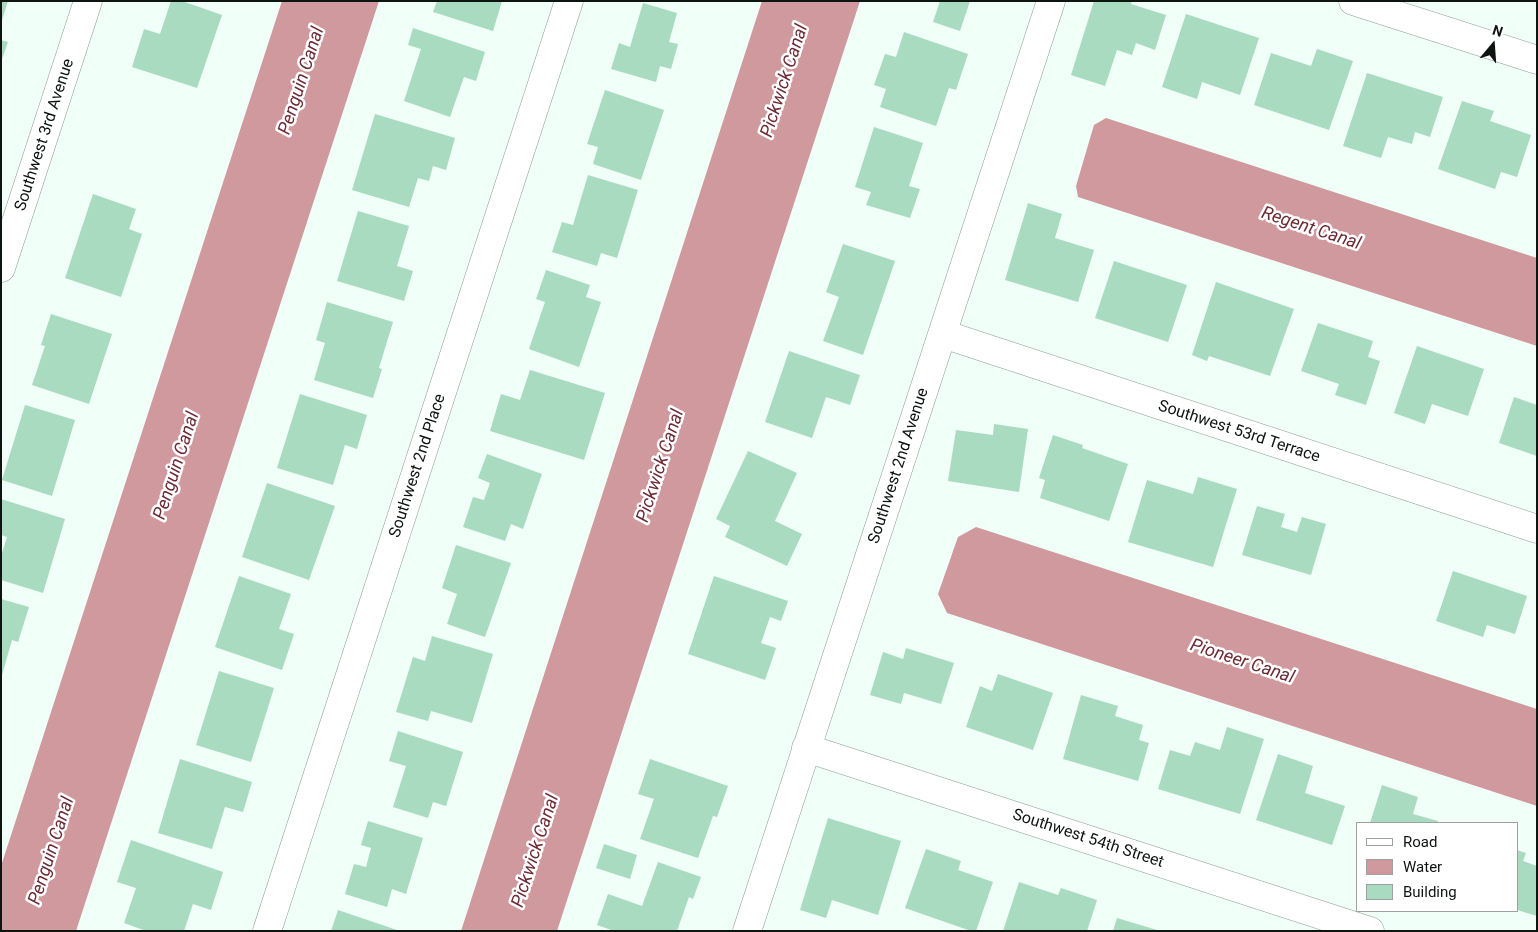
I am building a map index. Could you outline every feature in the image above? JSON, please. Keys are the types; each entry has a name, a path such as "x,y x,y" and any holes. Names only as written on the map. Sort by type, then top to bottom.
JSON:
{"street":[{"name":"Southwest 3rd Avenue","path":"1,268 88,1"},
{"name":"Southwest 2nd Place","path":"267,931 569,1"},
{"name":"Southwest 2nd Avenue","path":"747,931 1051,1"},
{"path":"1353,1 1537,60"},
{"name":"Southwest 53rd Terrace","path":"942,334 1537,530"},
{"name":"Southwest 54th Street","path":"806,748 1370,931"}],"water":[{"name":"Penguin Canal","path":"282,1 379,1 76,931 1,931 1,866"},
{"name":"Pickwick Canal","path":"762,1 860,1 557,931 461,931"},
{"name":"Regent Canal","path":"1106,118 1537,258 1537,346 1078,197 1076,186 1094,125"},
{"name":"Pioneer Canal","path":"976,527 1537,709 1537,806 947,613 938,594 958,537"}],"building":[{"path":"1,1 8,1 2,20 1,20"},
{"path":"171,1 182,1 222,15 197,88 132,67 144,29 160,34"},
{"path":"437,1 502,1 493,31 433,12"},
{"path":"940,1 970,1 960,31 933,22"},
{"path":"1094,1 1132,1 1131,4 1166,15 1155,50 1136,43 1132,55 1117,50 1105,86 1071,75"},
{"path":"643,3 677,13 669,42 678,44 671,69 660,66 656,82 611,69 619,43 630,47"},
{"path":"1186,14 1259,38 1240,95 1202,82 1197,99 1162,87"},
{"path":"413,28 485,52 476,81 464,77 450,117 404,101 421,49 408,45"},
{"path":"904,32 968,54 956,90 949,88 936,126 880,107 886,89 874,85 885,54 896,57"},
{"path":"1,40 8,42 2,59 1,59"},
{"path":"1317,49 1353,61 1329,130 1254,105 1271,53 1311,66"},
{"path":"1367,73 1443,97 1430,137 1415,132 1412,144 1388,137 1381,158 1343,146"},
{"path":"605,90 664,110 641,180 593,164 598,147 587,144"},
{"path":"1462,101 1494,111 1490,121 1531,135 1517,177 1501,172 1495,189 1438,169"},
{"path":"375,114 455,138 446,170 433,166 429,181 418,178 409,207 352,190"},
{"path":"874,127 923,143 909,186 920,189 910,218 866,205 871,192 855,187"},
{"path":"588,175 638,190 617,258 601,253 597,266 552,252 562,222 573,225"},
{"path":"93,194 136,209 129,229 142,234 121,297 65,278"},
{"path":"1028,203 1062,214 1055,238 1094,250 1078,302 1005,280"},
{"path":"358,211 409,226 397,266 413,271 404,301 337,281"},
{"path":"843,244 895,261 863,355 823,341 839,297 826,292"},
{"path":"1114,261 1187,285 1168,342 1095,318"},
{"path":"546,270 590,285 586,297 601,302 579,367 529,349 545,302 536,299"},
{"path":"1216,282 1294,309 1270,376 1209,356 1207,361 1192,355"},
{"path":"327,302 393,322 379,368 382,369 373,398 314,380 325,343 316,340"},
{"path":"51,314 112,334 89,404 32,385 45,346 41,345"},
{"path":"1318,323 1373,341 1368,357 1380,361 1366,405 1335,395 1339,384 1301,371"},
{"path":"1417,346 1484,369 1468,416 1432,404 1425,424 1394,413"},
{"path":"789,351 860,375 850,405 826,397 812,438 765,422"},
{"path":"530,370 605,393 584,460 490,431 501,394 520,400"},
{"path":"300,394 367,415 357,449 345,445 333,485 277,468"},
{"path":"1514,397 1537,405 1537,456 1499,443"},
{"path":"25,405 75,420 52,496 2,480"},
{"path":"994,424 1028,429 1019,492 948,481 956,430 993,435"},
{"path":"1053,435 1083,445 1082,448 1128,464 1109,521 1040,498 1045,480 1039,478"},
{"path":"748,451 797,473 775,521 802,534 787,566 725,537 730,526 716,519"},
{"path":"487,454 542,474 523,529 511,524 505,541 463,527 473,497 484,500 490,483 478,478"},
{"path":"1198,477 1237,489 1213,567 1128,542 1147,480 1193,494"},
{"path":"267,483 335,506 309,580 242,557"},
{"path":"1,499 65,519 43,593 1,580 1,556 7,537 1,535"},
{"path":"1257,506 1285,514 1281,527 1297,532 1302,517 1326,524 1311,575 1242,555"},
{"path":"456,545 511,563 485,637 447,624 457,594 442,588"},
{"path":"1453,571 1527,596 1515,634 1487,625 1483,637 1436,621"},
{"path":"239,576 291,594 279,629 294,634 282,670 215,647"},
{"path":"714,576 788,601 781,621 770,617 761,643 776,648 765,680 688,654"},
{"path":"1,599 29,607 18,642 12,640 2,675"},
{"path":"432,636 493,654 472,723 431,711 428,721 396,712 413,657 425,661"},
{"path":"906,648 954,663 941,704 904,693 901,704 870,695 883,652 903,659"},
{"path":"219,671 274,688 251,762 196,745"},
{"path":"998,674 1053,693 1033,750 966,727 980,686 992,691"},
{"path":"1081,695 1118,706 1115,716 1143,725 1139,740 1149,743 1138,781 1063,759"},
{"path":"1227,727 1264,739 1240,814 1158,789 1170,750 1190,756 1195,742 1220,750"},
{"path":"398,731 463,752 446,806 433,802 428,818 393,807 406,766 389,761"},
{"path":"1278,754 1313,766 1305,793 1345,806 1332,845 1256,820"},
{"path":"180,759 252,782 243,812 225,807 212,849 158,833"},
{"path":"650,759 728,786 717,817 713,816 698,858 640,839 654,799 638,794"},
{"path":"1382,785 1418,797 1413,814 1438,821 1438,822 1370,822"},
{"path":"828,818 901,841 878,915 832,900 826,918 800,910"},
{"path":"368,821 423,838 406,894 392,889 387,907 345,894 354,864 366,867 371,848 361,845"},
{"path":"131,840 223,872 211,910 193,904 184,931 146,931 124,923 136,888 117,882"},
{"path":"604,844 637,855 630,879 596,868"},
{"path":"926,849 961,861 958,870 993,882 976,931 971,931 905,908"},
{"path":"1518,850 1526,853 1523,861 1537,866 1537,916 1518,910"},
{"path":"658,862 701,877 693,899 689,897 677,931 614,931 597,925 608,894 642,906"},
{"path":"1019,882 1058,895 1061,888 1097,900 1087,931 1003,931"},
{"path":"338,910 397,930 397,931 331,931"},
{"path":"1117,918 1157,930 1157,931 1113,931"}]}
